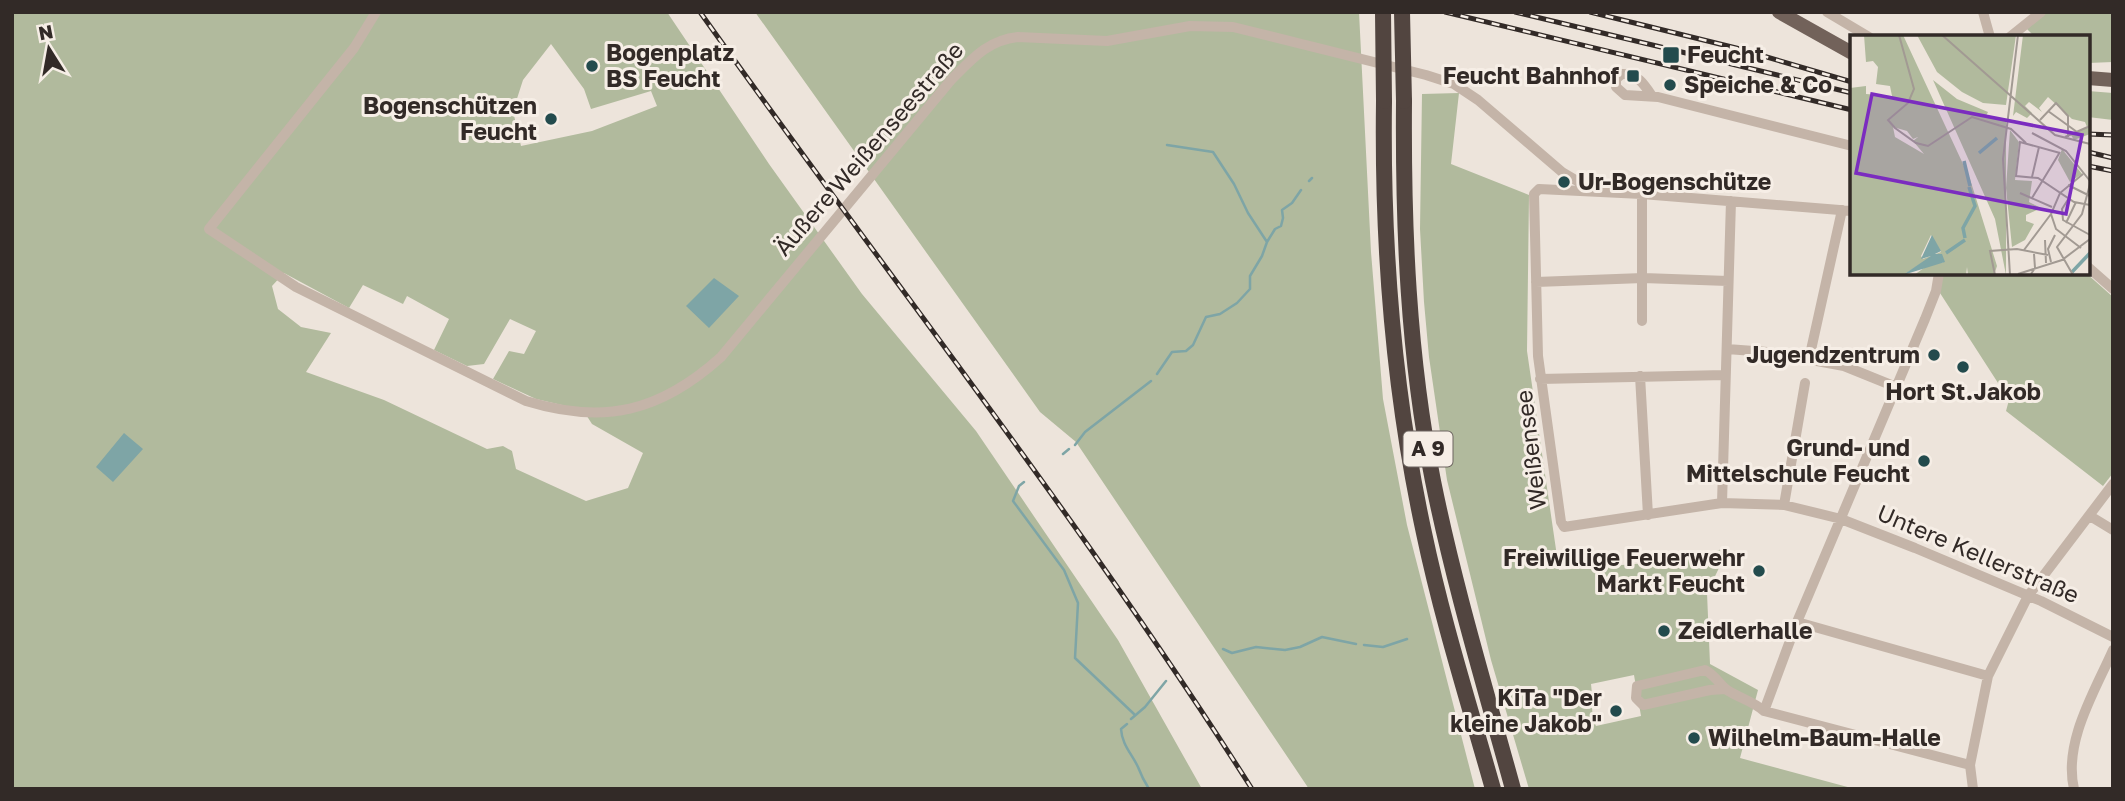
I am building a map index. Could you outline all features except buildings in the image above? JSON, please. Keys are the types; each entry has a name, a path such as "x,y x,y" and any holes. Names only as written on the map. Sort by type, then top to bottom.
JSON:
{"highway":[{"name":"A 9","path":"1383,12 1386,266 1400,398 1424,534 1493,789"},
{"name":"A 9","path":"1402,12 1406,261 1419,392 1433,480 1450,556 1513,789"}],"main road":[{"path":"1779,12 1850,52"},
{"path":"2090,78 2113,80"}],"street":[{"name":"Äußere Weißenseestraße","path":"376,12 354,48 209,229 296,287 345,313 526,401 554,410 600,414 625,410 649,404 677,391 702,374 721,357 951,79 983,48 1005,38 1107,41 1206,25 1245,30 1426,75 1454,85 1478,100 1562,173 1594,191"},
{"path":"1827,12 1866,35"},
{"path":"1983,12 1989,35"},
{"path":"2012,35 2041,12"},
{"path":"1652,96 1850,146"},
{"path":"1540,379 1534,194 1539,189 1642,194 1847,211 1809,359"},
{"path":"1642,194 1642,321"},
{"path":"1722,503 1731,201"},
{"path":"2090,269 2113,289"},
{"path":"1764,711 1797,622 1936,291 1939,275"},
{"path":"1536,282 1643,278 1728,281"},
{"path":"1727,349 1844,366 1896,387"},
{"name":"Weißensee","path":"1722,503 1564,527 1561,522 1540,379 1725,375"},
{"path":"1640,376 1648,514"},
{"path":"1784,505 1805,383"},
{"path":"1973,789 1970,765 1987,677 2028,596 2113,484"},
{"name":"Untere Kellerstraße","path":"1722,503 1784,505 1841,519 2028,596 2113,637"},
{"path":"2090,516 2113,530"},
{"path":"1797,622 1987,677"},
{"path":"2074,789 2072,766 2077,736 2113,650"},
{"path":"1726,690 1713,674 1705,670 1637,686 1636,698 1643,705 1710,690 1726,690 1753,701 1764,711 1970,765"}],"green space":[{"path":"12,12 667,12 769,164 862,294 976,431 1118,640 1202,789 12,789","holes":["551,44 584,89 591,109 651,91 657,106 592,131 521,146 513,111 523,80","284,273 349,308 363,285 403,304 407,296 449,319 434,350 467,366 484,364 510,319 536,331 524,354 509,351 493,379 536,399 583,410 592,424 643,453 628,488 586,501 516,469 512,451 503,446 487,449 384,400 306,372 331,333 301,327 278,309 272,286"]},
{"path":"755,12 1359,12 1371,252 1383,399 1407,525 1475,789 1309,789 1076,442 1040,412"},
{"path":"2035,12 2113,12 2113,62 2090,63 2090,35 2033,35 2021,23"},
{"path":"2090,91 2113,93 2113,120 2090,117"},
{"path":"1459,93 1451,164 1529,195 1527,351 1559,570 1685,560 1729,547 1707,593 1710,664 1758,690 1740,758 1855,789 1529,789 1491,660 1447,480 1424,302 1420,229 1422,94","holes":["1634,675 1641,716 1596,726 1592,711 1591,684"]},
{"path":"1943,275 2088,275 2113,297 2113,473 2103,486 2006,411 2009,400 1940,293"}],"water":[{"path":"714,278 739,296 709,328 686,306"},
{"path":"124,433 143,449 113,482 96,467"}],"waterway":[{"path":"1167,145 1213,152 1267,242"},
{"path":"1309,181 1312,178"},
{"path":"1157,374 1172,352 1186,351 1193,345 1206,317 1220,314 1237,303 1250,289 1250,276 1275,229 1281,226 1282,210 1292,203 1301,190"},
{"path":"1075,445 1085,432 1151,381"},
{"path":"1063,454 1069,449"},
{"path":"1024,482 1019,486 1013,501 1064,570 1078,603 1075,658 1134,714"},
{"path":"1223,649 1232,653 1256,647 1285,650 1300,647 1322,637 1356,644"},
{"path":"1364,645 1383,647 1407,639"},
{"path":"1131,719 1145,707 1166,681"},
{"path":"1127,724 1121,729 1123,740 1149,789"}],"railway":[{"path":"700,12 1120,591 1252,789"},
{"path":"1445,12 1850,110"},
{"path":"1515,12 1850,93"},
{"path":"1590,12 1736,48 1850,81"},
{"path":"2090,134 2113,135"},
{"path":"2090,152 2113,158"},
{"path":"2090,166 2113,171"}],"place":[{"name":"Feucht","path":"1671,55"},
{"name":"Bogenplatz BS Feucht","path":"592,66"},
{"name":"Feucht Bahnhof","path":"1633,76"},
{"name":"Speiche & Co","path":"1670,85"},
{"name":"Bogenschützen Feucht","path":"551,119"},
{"name":"Ur-Bogenschütze","path":"1564,182"},
{"name":"Jugendzentrum","path":"1934,355"},
{"name":"Hort St.Jakob","path":"1963,367"},
{"name":"Grund- und Mittelschule Feucht","path":"1924,461"},
{"name":"Freiwillige Feuerwehr Markt Feucht","path":"1759,571"},
{"name":"Zeidlerhalle","path":"1664,631"},
{"name":"KiTa \"Der kleine Jakob\"","path":"1616,711"},
{"name":"Wilhelm-Baum-Halle","path":"1694,738"}]}
